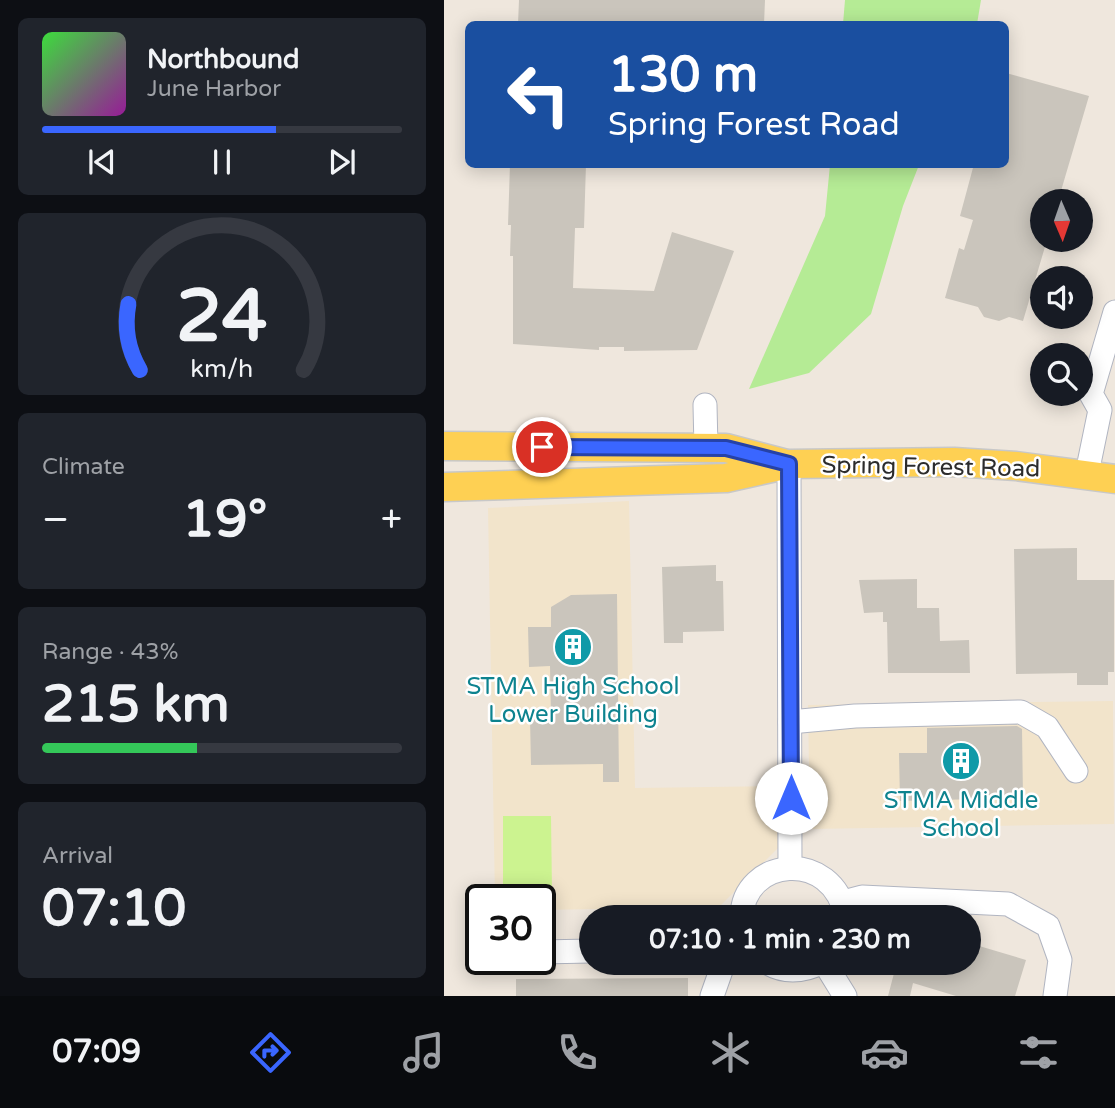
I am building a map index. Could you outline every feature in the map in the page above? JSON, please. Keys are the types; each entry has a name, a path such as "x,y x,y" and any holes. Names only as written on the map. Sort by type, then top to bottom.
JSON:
{"main road":[{"name":"Spring Forest Road","path":"444,446 726,448 789,464"},
{"name":"Spring Forest Road","path":"444,487 726,478 789,464 954,463 1101,476"}],"street":[{"path":"1101,476 1100,410 1091,394 1114,312"},
{"path":"705,405 706,448"},
{"path":"789,464 790,868"},
{"path":"790,722 855,716 1021,712 1047,727 1076,771"},
{"path":"746,905 748,895 758,881 773,872 790,868 807,869 822,876 850,905 1008,904 1048,926 1060,960 1055,996"},
{"path":"556,952 579,951"},
{"path":"712,996 719,975"}],"shaded area":[{"path":"629,501 635,788 778,786 778,848 721,905 579,905 579,909 556,910 556,884 495,884 488,508"},
{"path":"1113,701 1114,824 810,829 808,705"}],"green space":[{"path":"845,0 981,0 978,21 843,21"},
{"path":"830,168 918,168 903,206 871,314 809,373 749,389 825,216"},
{"path":"503,816 551,816 552,884 503,884"}],"building":[{"path":"519,0 765,0 764,21 518,21"},
{"path":"1009,74 1089,96 1062,189 1030,189 1030,252 1043,252 1039,266 1030,266 1030,297 1023,321 1009,317 999,321 984,317 978,307 945,298 959,248 964,250 973,220 960,216 973,168 1009,168"},
{"path":"510,168 586,168 584,228 575,228 573,288 654,291 672,232 734,251 697,350 624,351 624,347 599,347 599,350 513,344 513,256 510,256 511,225 508,225"},
{"path":"1077,548 1077,580 1114,580 1114,672 1108,672 1108,685 1077,685 1077,673 1016,674 1014,549"},
{"path":"716,565 716,581 723,581 724,631 683,632 683,643 664,643 662,567"},
{"path":"917,579 917,608 939,608 940,641 969,640 970,673 888,673 887,622 883,622 883,612 864,613 859,580"},
{"path":"617,594 619,782 603,782 603,764 531,765 530,718 551,718 550,666 529,667 528,627 551,627 551,607 571,595"},
{"name":"STMA Middle School","path":"1017,726 1022,729 1023,798 900,801 899,753 927,753 927,728"},
{"path":"981,947 1026,960 1015,996 956,996 913,983 910,996 888,996 894,975 981,975"},
{"path":"688,978 688,996 516,996 516,979"}],"place":[{"name":"STMA High School Lower Building","path":"573,647"},
{"name":"STMA Middle School","path":"961,761"}],"route":[{"path":"542,447 726,448 789,464 791,798"}]}
